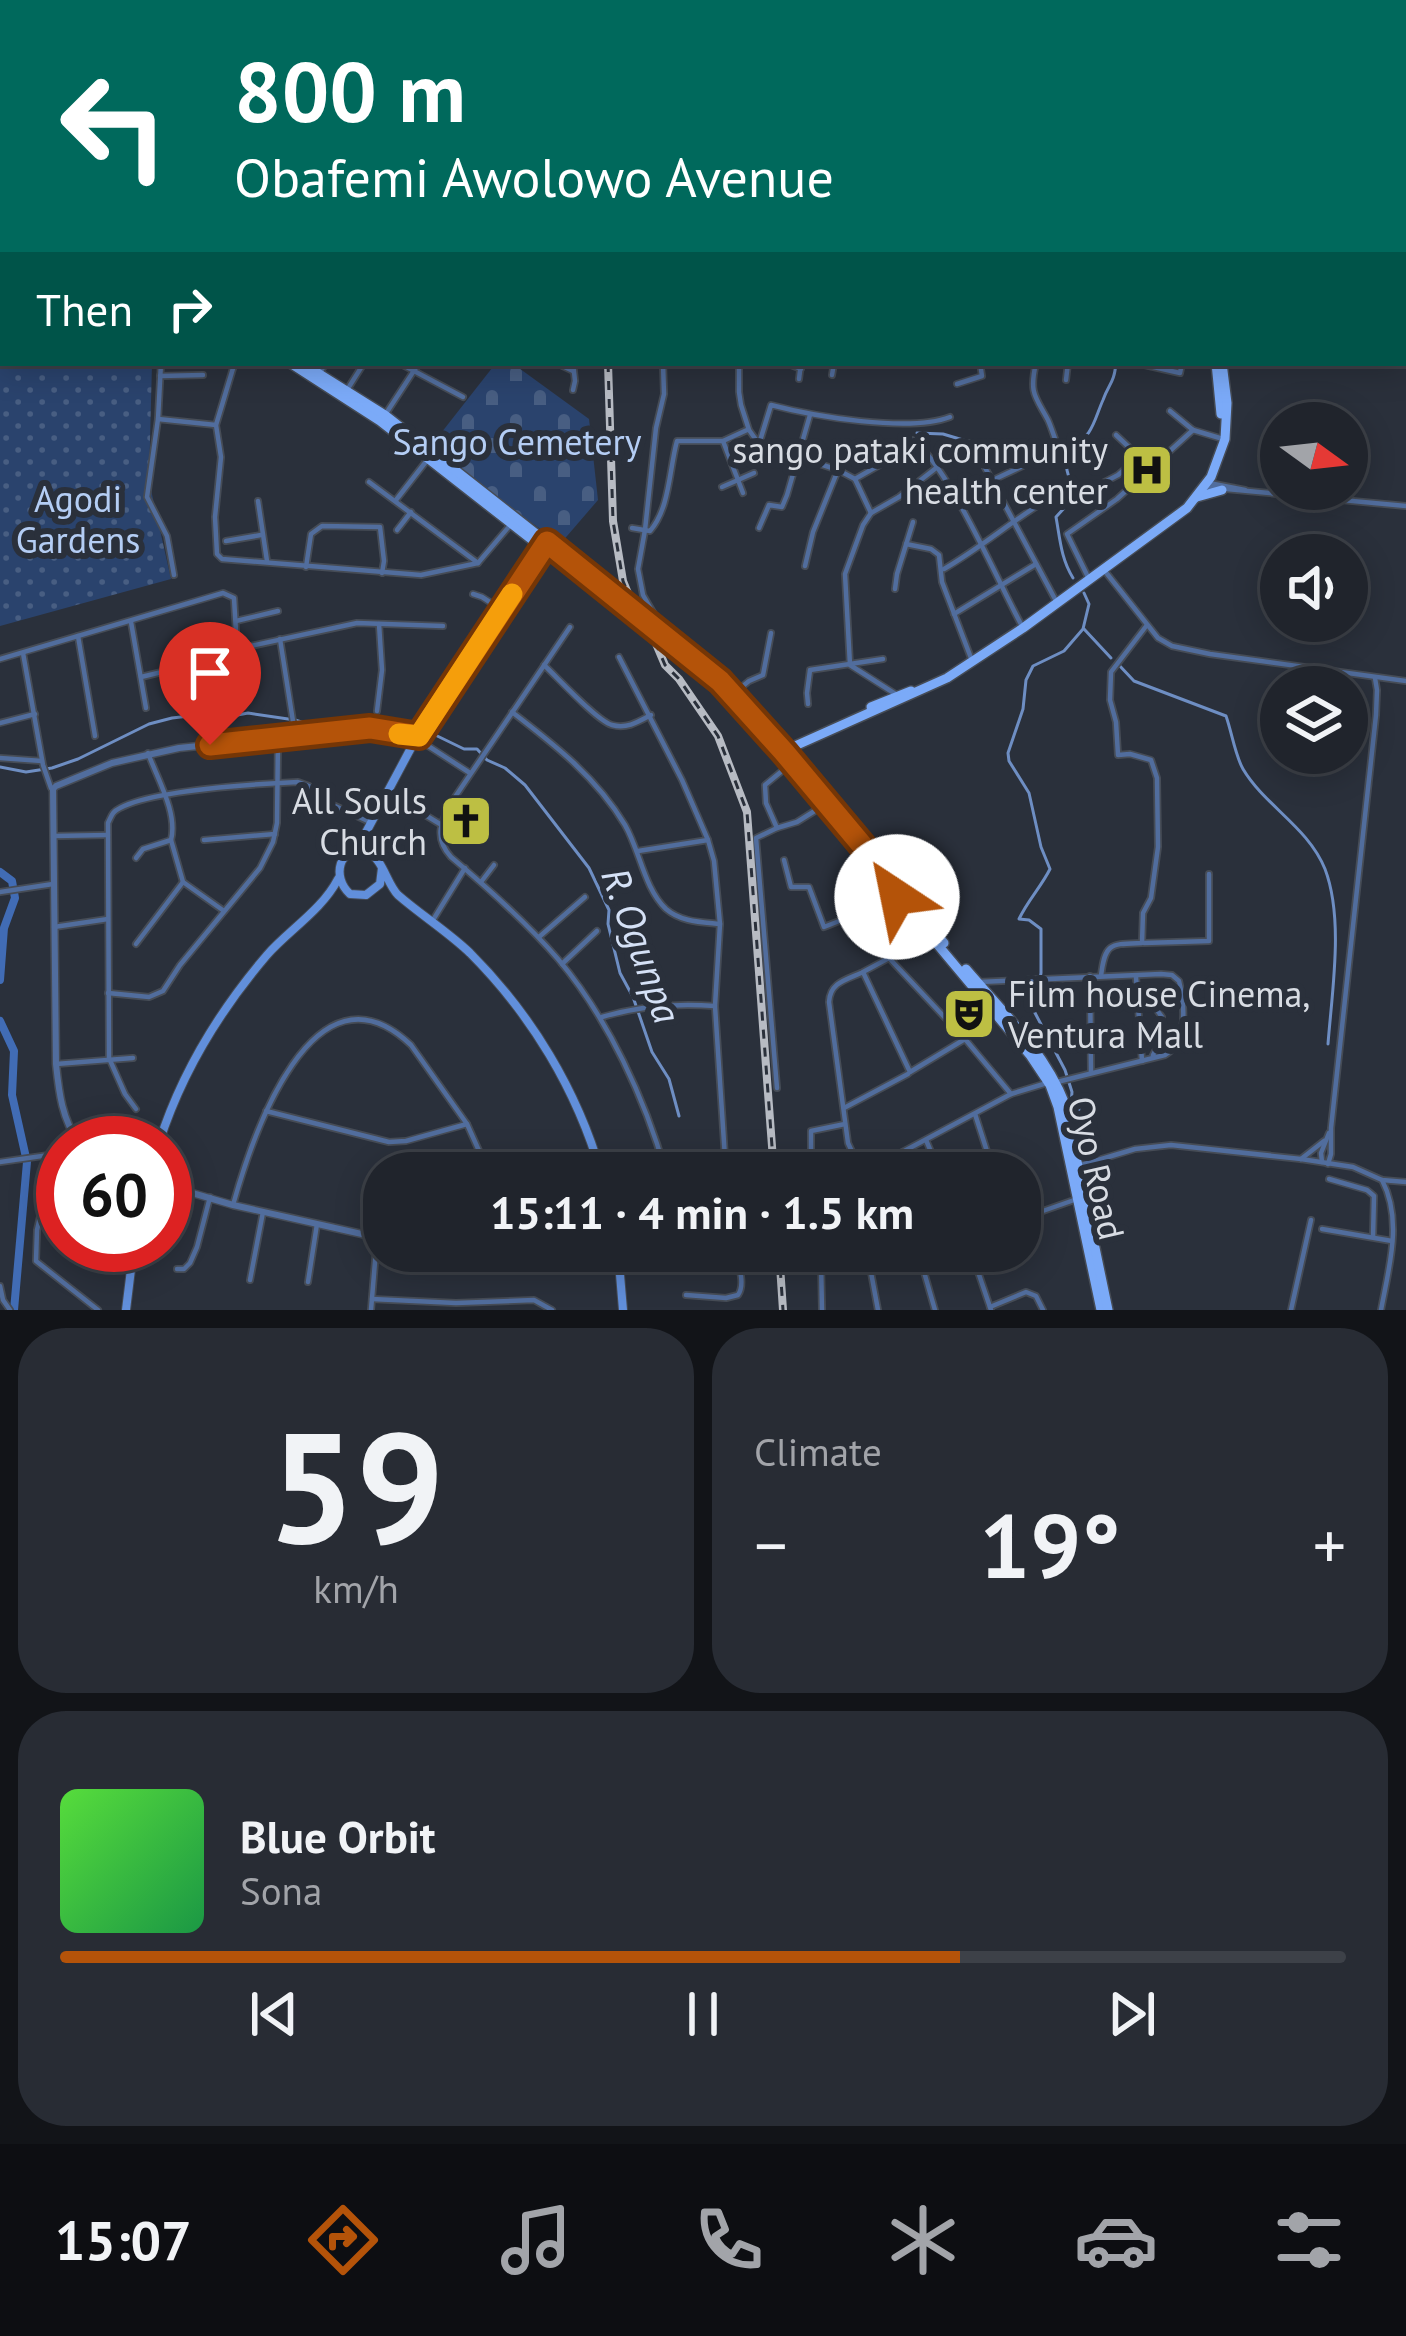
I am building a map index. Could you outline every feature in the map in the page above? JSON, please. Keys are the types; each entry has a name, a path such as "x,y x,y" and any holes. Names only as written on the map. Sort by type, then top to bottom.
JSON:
{"main road":[{"name":"Oyo Road","path":"295,366 380,421 545,545 700,664 732,695 1053,1082 1104,1310"},
{"path":"778,749 947,678 1095,574 1187,500 1216,466 1222,439 1219,366"},
{"name":"Oyo Road","path":"323,368 513,521"},
{"path":"1202,486 1222,439"},
{"path":"1202,486 1222,488 1216,466"},
{"path":"168,1116 214,1026 270,952 322,901 338,878 341,862 355,852 411,748 545,545"},
{"path":"778,749 796,747 926,683 1022,626 1095,574"},
{"name":"Oyo Road","path":"656,632 778,749"},
{"path":"791,765 796,747"},
{"name":"Oyo Road","path":"791,765 889,887 1037,1053 1065,1104 1104,1310"},
{"path":"369,826 368,846 388,884 491,975 521,1010 572,1096 593,1152"},
{"path":"355,852 370,854 380,864 382,880 372,893"},
{"path":"338,878 353,895"},
{"path":"322,901 381,891 399,895"},
{"path":"126,1310 130,1272"},
{"path":"620,1272 623,1310"}],"street":[{"path":"161,366 147,496 167,536 174,575"},
{"path":"234,366 216,425 220,457 215,495 217,554 222,559 421,575 478,563 513,521"},
{"path":"346,390 362,366"},
{"path":"405,366 463,397"},
{"path":"385,415 417,366"},
{"path":"656,632 658,621 638,578 664,394 663,366"},
{"path":"740,366 739,392 749,430 759,444 855,478 871,513"},
{"path":"799,379 801,366"},
{"path":"832,375 834,366"},
{"path":"957,384 982,376 980,366"},
{"path":"959,506 993,480 1059,449 1034,395 1036,366"},
{"path":"1066,380 1068,366"},
{"path":"1148,366 1180,374 1181,366"},
{"path":"573,367 573,390"},
{"path":"160,376 203,375"},
{"path":"759,444 770,405 810,415 932,423 950,417"},
{"path":"1170,411 1193,430 1222,439"},
{"path":"759,528 769,505 782,507 810,415"},
{"path":"158,419 216,425"},
{"path":"632,528 650,531 657,524 677,441 723,441 749,430"},
{"path":"1193,430 1117,500 1067,534 1095,574 1172,646 1406,681"},
{"path":"1116,435 1150,467 1152,476"},
{"path":"855,478 912,440 919,443 959,506 1022,626"},
{"path":"723,441 743,493"},
{"path":"850,665 844,574 858,535 871,513 970,442 1054,599"},
{"path":"1097,487 1140,456"},
{"path":"396,500 428,458"},
{"path":"806,566 813,532 838,470"},
{"path":"722,487 754,473"},
{"path":"369,482 478,563"},
{"path":"1202,486 1406,506"},
{"path":"942,571 1053,496"},
{"path":"258,501 267,563"},
{"path":"398,530 411,512"},
{"path":"895,590 913,522"},
{"path":"306,567 311,534 322,526 380,527 382,574"},
{"path":"226,541 263,535"},
{"path":"906,544 935,551 971,658"},
{"path":"954,614 1036,564"},
{"path":"0,659 223,593 234,598 237,649"},
{"path":"473,594 502,610"},
{"path":"236,621 278,610"},
{"path":"131,622 146,708"},
{"path":"141,677 237,649 357,623 443,626"},
{"path":"377,711 382,670 379,624"},
{"path":"1142,943 1143,914 1151,898 1158,847 1157,778 1151,760 1118,755 1109,685 1114,665 1147,626"},
{"path":"570,627 470,773 440,824 440,841 562,964 599,1018 658,1152"},
{"path":"732,695 763,675 771,633"},
{"path":"78,636 95,736"},
{"path":"280,639 296,736"},
{"path":"23,653 53,799"},
{"path":"619,657 651,716 714,861 720,924 715,1006 725,1152"},
{"path":"808,704 810,670 883,659"},
{"path":"208,661 214,699"},
{"path":"544,665 603,721 623,726 651,716"},
{"path":"850,665 897,695"},
{"path":"1325,1163 1376,716 1375,678"},
{"path":"511,712 583,770 623,822 662,905 678,917 720,924"},
{"path":"0,723 34,715"},
{"path":"65,1116 56,1064 53,927 53,789 61,782 148,753 370,728 421,733 470,773"},
{"path":"398,734 411,748"},
{"path":"108,993 158,994 260,868 275,834 279,810 278,738"},
{"path":"148,753 173,826 171,840 183,882 224,911"},
{"path":"0,758 43,763"},
{"path":"777,828 767,807 765,784 791,765"},
{"path":"136,1109 109,1058 108,823 113,813 164,796 298,782 369,826"},
{"path":"387,791 440,824"},
{"path":"777,1088 756,838 821,807"},
{"path":"204,840 275,834"},
{"path":"52,836 108,835"},
{"path":"136,859 142,849 171,840"},
{"path":"638,851 708,840"},
{"path":"784,860 791,887 809,887 823,926 857,914 889,887"},
{"path":"481,883 494,866"},
{"path":"433,921 464,868"},
{"path":"1101,976 1103,956 1118,944 1209,941 1209,874"},
{"path":"136,944 183,882"},
{"path":"0,892 53,884"},
{"path":"538,937 585,897"},
{"path":"857,914 883,950"},
{"path":"53,927 108,919"},
{"path":"562,964 598,931"},
{"path":"852,1152 834,1053 830,993 839,983 889,958 1011,1094"},
{"path":"863,972 910,1072"},
{"path":"1136,974 1142,1061"},
{"path":"903,1152 1011,1094 1170,1053 1180,1040 1181,989 1172,975 977,982"},
{"path":"1090,976 1091,1072"},
{"path":"599,1018 634,1009 715,1006"},
{"path":"1138,1006 1154,1006 1162,1017 1162,1038 1154,1058"},
{"path":"233,1205 246,1156 284,1076 306,1046 345,1021 361,1020 387,1028 411,1046 467,1124 480,1152"},
{"path":"844,1108 965,1039"},
{"path":"56,1064 133,1058"},
{"path":"266,1111 389,1142 467,1124"},
{"path":"975,1114 987,1152"},
{"path":"811,1150 811,1131 845,1124"},
{"path":"926,1140 931,1152"},
{"path":"1301,1159 1328,1143"},
{"path":"1328,1143 1336,1165"},
{"path":"1078,1166 1153,1146 1301,1159 1364,1170 1382,1180 1406,1181"},
{"path":"0,1162 36,1157"},
{"path":"1329,1179 1374,1196 1373,1237"},
{"path":"1381,1310 1394,1213 1382,1180"},
{"path":"192,1193 363,1235"},
{"path":"192,1259 211,1197"},
{"path":"1041,1212 1078,1199"},
{"path":"250,1280 263,1211"},
{"path":"1291,1310 1311,1220"},
{"path":"308,1282 317,1224"},
{"path":"1322,1229 1392,1241"},
{"path":"50,1272 98,1310"},
{"path":"371,1310 376,1272"},
{"path":"686,1295 738,1295 740,1272"},
{"path":"820,1272 822,1310"},
{"path":"871,1272 878,1310"},
{"path":"924,1272 935,1310"},
{"path":"978,1272 991,1308 1026,1292 1036,1296 1043,1310"},
{"path":"0,1286 10,1310"},
{"path":"372,1299 534,1300 552,1310"}],"green space":[{"name":"Agodi Gardens","path":"0,366 152,366 149,481 171,579 0,626"},
{"name":"Sango Cemetery","path":"494,366 516,366 589,419 598,500 561,543 427,451"}],"waterway":[{"path":"1073,578 1063,556 1056,517 1077,494 1066,459 1070,446 1092,428 1115,366"},
{"path":"917,433 973,443 1056,445"},
{"path":"1083,1150 1079,1108 1071,1104 1065,1070 1034,1011 1041,973 1041,929 1019,919 1050,869 1029,793 1008,753 1023,709 1026,680 1033,666 1064,651 1083,629 1089,604 1084,593"},
{"path":"1084,629 1111,658"},
{"path":"1118,664 1134,681 1226,716 1243,769 1317,854 1334,910 1328,1044"},
{"name":"R. Ogunpa","path":"0,767 26,772 52,768 149,724 248,713 314,726 385,718 464,749 477,749 525,785 589,868 609,910 620,973 652,1052 669,1079 679,1116"},
{"path":"0,872 12,881 15,898 4,928 0,980"},
{"path":"0,1021 14,1051 12,1095 27,1162 14,1310"}],"railway":[{"path":"608,366 613,521 623,581 665,665 718,736 747,812 772,1152"},
{"path":"780,1272 783,1310"}],"slow traffic":[{"path":"399,734 419,736 512,594"}],"place":[{"name":"sango pataki community health center","path":"1147,470"},
{"name":"All Souls Church","path":"466,821"},
{"name":"Film house Cinema, Ventura Mall","path":"969,1014"}],"route":[{"path":"210,745 370,728 419,736 547,542 720,681 902,893 897,897"}]}
